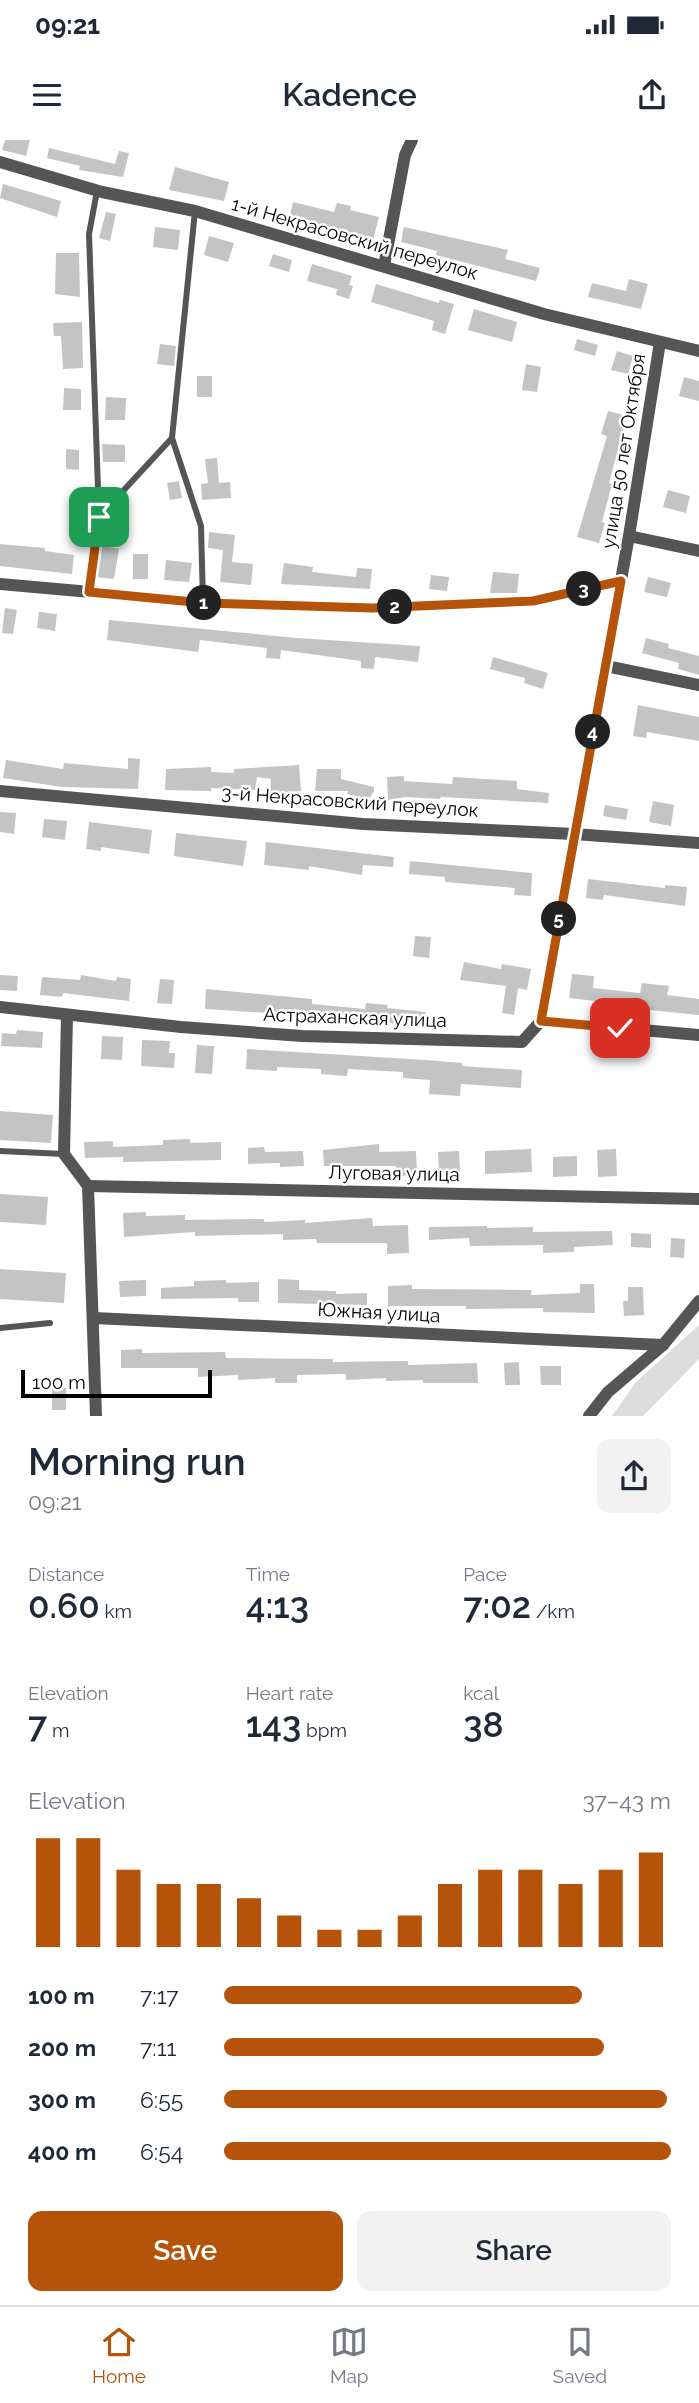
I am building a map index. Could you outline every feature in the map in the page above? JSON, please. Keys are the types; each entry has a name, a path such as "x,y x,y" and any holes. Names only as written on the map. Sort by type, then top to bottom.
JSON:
{"street":[{"path":"384,266 405,155 412,140"},
{"name":"1-й Некрасовский переулок","path":"0,162 97,190 195,211 544,314 699,351"},
{"name":"улица 50 лет Октября","path":"541,1021 629,536 660,342"},
{"path":"629,536 699,551"},
{"path":"0,584 204,603 372,608 533,601 621,581"},
{"path":"606,666 699,685"},
{"name":"3-й Некрасовский переулок","path":"0,791 363,824 699,843"},
{"name":"Астраханская улица","path":"0,1007 181,1027 302,1036 522,1042 541,1021"},
{"path":"67,1015 64,1154 88,1186 96,1416"},
{"path":"541,1021 699,1035"},
{"name":"Луговая улица","path":"88,1186 699,1199"},
{"path":"589,1416 608,1392 663,1345 699,1301"},
{"name":"Южная улица","path":"94,1318 663,1345"}],"lane":[{"path":"89,592 99,517 89,234 97,190"},
{"path":"195,211 173,438 201,526 204,603"},
{"path":"99,517 173,438"},
{"path":"0,1151 64,1154"},
{"path":"0,1328 50,1323"}],"shaded area":[{"path":"699,1325 699,1359 643,1416 612,1416 636,1382"}],"building":[{"path":"5,140 30,140 26,156 2,150"},
{"path":"49,148 115,164 119,151 129,153 123,177 79,170 80,166 47,158"},
{"path":"175,167 229,182 224,201 169,190"},
{"path":"3,184 61,201 57,217 0,198"},
{"path":"293,202 334,212 337,203 351,206 350,210 379,217 373,240 289,219"},
{"path":"106,212 116,214 110,241 99,238"},
{"path":"155,227 180,230 178,250 153,247"},
{"path":"404,227 508,250 505,259 540,268 536,281 436,255 437,251 401,242"},
{"path":"209,236 234,243 228,262 204,255"},
{"path":"56,253 79,253 80,297 55,294"},
{"path":"273,254 292,260 289,272 269,266"},
{"path":"312,264 352,276 349,285 353,286 349,299 336,295 337,289 307,281"},
{"path":"629,279 648,284 641,309 588,297 592,283 626,291"},
{"path":"376,284 439,303 440,300 454,304 445,334 432,330 434,321 371,302"},
{"path":"474,309 517,322 512,342 468,330"},
{"path":"82,322 83,368 63,369 61,336 54,336 53,323"},
{"path":"577,339 598,345 595,356 574,350"},
{"path":"160,344 176,346 174,366 157,364"},
{"path":"617,351 633,356 628,374 611,370"},
{"path":"526,364 541,367 537,392 522,390"},
{"path":"197,376 212,376 212,397 197,397"},
{"path":"684,377 699,381 699,401 679,396"},
{"path":"64,388 81,389 81,410 63,410"},
{"path":"106,397 126,398 125,420 105,420"},
{"path":"608,411 627,416 609,483 612,484 599,543 577,537 607,436 601,434"},
{"path":"102,444 125,445 125,462 103,462"},
{"path":"66,449 79,450 79,470 66,469"},
{"path":"217,458 219,483 230,482 231,498 202,500 201,484 208,483 205,459"},
{"path":"179,481 182,498 170,500 167,483"},
{"path":"668,490 690,496 686,513 663,507"},
{"path":"209,532 235,535 232,562 253,564 251,585 220,582 223,550 208,548"},
{"path":"0,544 45,548 45,551 74,555 72,574 0,566"},
{"path":"102,546 119,549 114,579 97,577"},
{"path":"133,554 148,554 148,579 133,579"},
{"path":"166,560 192,563 189,582 164,580"},
{"path":"284,563 313,567 312,572 356,577 357,568 372,569 370,589 281,584"},
{"path":"493,572 519,574 517,593 490,593"},
{"path":"431,575 449,577 447,591 429,589"},
{"path":"648,577 671,583 667,597 644,592"},
{"path":"5,608 17,610 13,634 2,633"},
{"path":"39,612 57,614 55,631 37,628"},
{"path":"109,620 297,638 420,646 418,662 375,657 374,669 361,668 361,661 281,650 280,659 266,658 267,648 200,640 198,652 107,640"},
{"path":"646,638 669,644 668,648 699,656 699,675 678,669 679,663 642,653"},
{"path":"493,657 548,673 543,689 524,683 525,678 490,669"},
{"path":"638,705 699,717 699,741 647,732 646,738 633,736"},
{"path":"128,758 140,759 138,789 62,787 3,778 6,760 63,769 64,763 128,769"},
{"path":"299,765 301,791 270,793 271,779 257,777 255,790 165,790 166,769 211,767 211,772 234,773 234,769"},
{"path":"317,769 341,769 341,779 374,787 374,791 369,799 347,794 348,791 315,791"},
{"path":"404,776 404,781 452,784 453,777 517,781 517,789 549,793 548,803 441,797 388,800 387,777"},
{"path":"653,801 674,805 671,826 649,822"},
{"path":"605,805 628,809 626,820 603,816"},
{"path":"0,812 16,813 14,834 0,832"},
{"path":"44,819 67,821 65,840 42,837"},
{"path":"89,822 152,830 149,854 101,847 101,851 86,849"},
{"path":"176,833 247,841 243,866 174,856"},
{"path":"266,842 394,857 393,867 363,865 362,875 309,866 309,870 264,865"},
{"path":"410,861 532,873 531,896 514,895 515,888 445,882 445,877 409,874"},
{"path":"588,879 665,888 665,885 687,887 685,906 604,895 603,900 586,898"},
{"path":"415,936 431,937 429,958 413,956"},
{"path":"464,962 501,969 502,964 531,969 527,990 518,988 514,1015 502,1013 506,986 460,980"},
{"path":"572,974 594,976 593,988 640,993 642,983 669,986 667,995 699,999 699,1015 569,998"},
{"path":"0,975 18,976 17,991 0,990"},
{"path":"81,975 116,981 117,977 131,979 129,1001 63,993 62,997 40,995 42,977 80,980"},
{"path":"160,979 174,980 172,1004 157,1003"},
{"path":"206,989 312,999 312,1004 365,1009 366,1003 388,1005 387,1008 426,1012 424,1027 348,1018 205,1009"},
{"path":"17,1030 43,1032 42,1048 1,1046 2,1033 16,1034"},
{"path":"102,1036 123,1037 122,1060 101,1059"},
{"path":"142,1040 170,1041 169,1053 175,1053 174,1068 141,1066"},
{"path":"197,1045 214,1046 212,1074 195,1073"},
{"path":"247,1049 426,1060 462,1063 462,1066 522,1070 521,1088 461,1084 460,1096 429,1094 430,1080 403,1078 403,1072 348,1069 347,1076 321,1074 321,1069 246,1069"},
{"path":"0,1111 53,1115 51,1143 0,1140"},
{"path":"190,1139 190,1143 221,1142 221,1160 123,1162 123,1157 85,1158 84,1142 113,1141 113,1147 163,1145 163,1140"},
{"path":"379,1144 379,1152 416,1151 417,1175 397,1176 396,1166 324,1166 323,1150"},
{"path":"264,1147 265,1152 303,1151 304,1166 280,1167 280,1163 248,1164 248,1148"},
{"path":"531,1149 532,1172 485,1174 485,1151"},
{"path":"616,1149 617,1176 598,1177 597,1150"},
{"path":"459,1151 460,1173 439,1173 438,1152"},
{"path":"577,1156 577,1176 553,1177 553,1157"},
{"path":"0,1194 48,1197 46,1225 0,1222"},
{"path":"146,1212 146,1216 185,1215 185,1220 305,1220 305,1223 372,1218 373,1226 408,1225 409,1253 387,1254 387,1243 317,1243 316,1239 283,1240 283,1234 195,1236 195,1232 124,1237 123,1213"},
{"path":"429,1227 533,1227 533,1232 612,1231 613,1245 574,1247 574,1252 543,1253 543,1245 470,1246 469,1238 429,1240"},
{"path":"631,1233 651,1234 651,1248 631,1247"},
{"path":"671,1238 685,1239 684,1258 670,1257"},
{"path":"0,1269 66,1273 64,1303 0,1299"},
{"path":"278,1279 299,1280 299,1290 336,1291 336,1294 367,1293 367,1305 278,1303"},
{"path":"146,1280 146,1296 120,1297 119,1281"},
{"path":"226,1280 226,1283 259,1282 259,1302 238,1302 238,1298 161,1299 161,1288 194,1286 194,1281"},
{"path":"580,1284 594,1284 595,1313 543,1312 543,1308 388,1306 388,1286 412,1285 412,1289 531,1290 531,1295 580,1293"},
{"path":"628,1287 643,1287 644,1315 624,1316 623,1301 628,1301"},
{"path":"142,1349 142,1353 225,1352 226,1358 333,1359 333,1362 408,1361 408,1365 477,1363 478,1383 386,1381 386,1378 346,1380 346,1374 297,1375 297,1383 275,1383 275,1378 238,1380 238,1375 198,1377 198,1368 121,1368 121,1350"},
{"path":"519,1362 520,1385 505,1385 504,1363"},
{"path":"540,1366 561,1366 561,1385 541,1385"},
{"path":"52,1388 66,1388 66,1410 52,1410"}],"route":[{"path":"99,517 89,592 204,603 372,608 533,601 621,581 541,1021 620,1028"}]}
